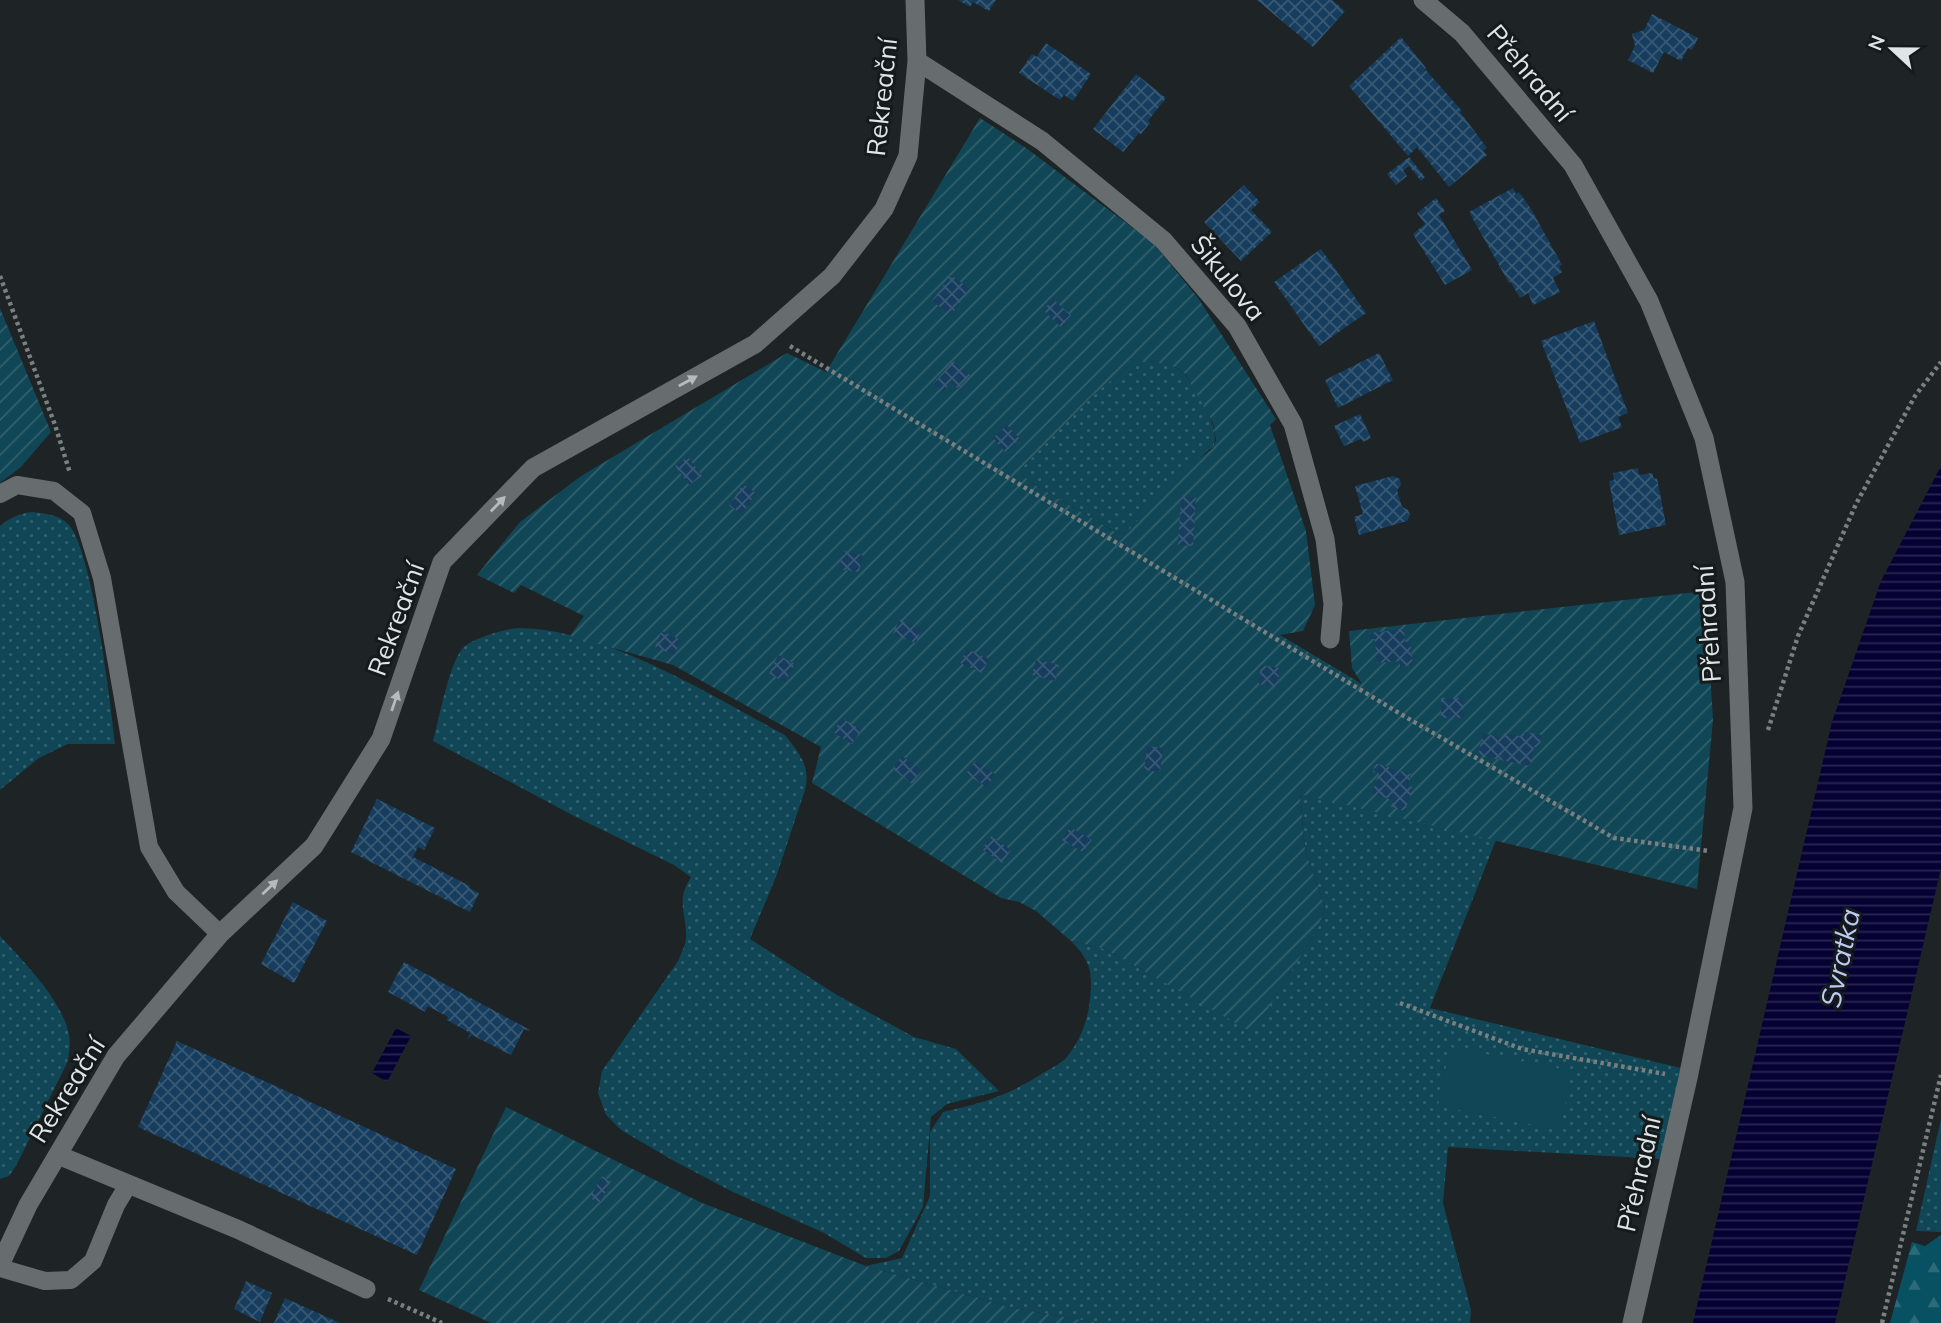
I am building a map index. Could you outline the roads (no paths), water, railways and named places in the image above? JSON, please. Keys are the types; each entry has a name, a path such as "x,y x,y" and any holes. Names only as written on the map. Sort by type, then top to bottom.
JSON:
{"street":[{"name":"Rekreační","path":"0,1266 28,1205 116,1056 220,934 314,846 381,739 442,562 533,468 755,344 832,276 884,209 908,156 917,61 915,0"},
{"name":"Přehradní","path":"1423,0 1462,33 1573,165 1648,301 1704,438 1735,582 1743,808 1688,1078 1632,1323"},
{"name":"Šikulova","path":"917,61 1042,141 1164,240 1237,326 1293,424 1325,540 1333,604 1330,639"},
{"path":"58,1155 237,1229 366,1289"}],"lane":[{"path":"0,494 17,485 54,491 82,513 102,578 149,847 176,892 220,934"},
{"path":"0,1266 45,1280 71,1280 93,1261 116,1205 128,1185"}],"water":[{"name":"Svratka","path":"1941,466 1941,868 1835,1323 1693,1323 1832,722 1881,581"},
{"path":"396,1028 411,1036 387,1082 372,1073"}]}
